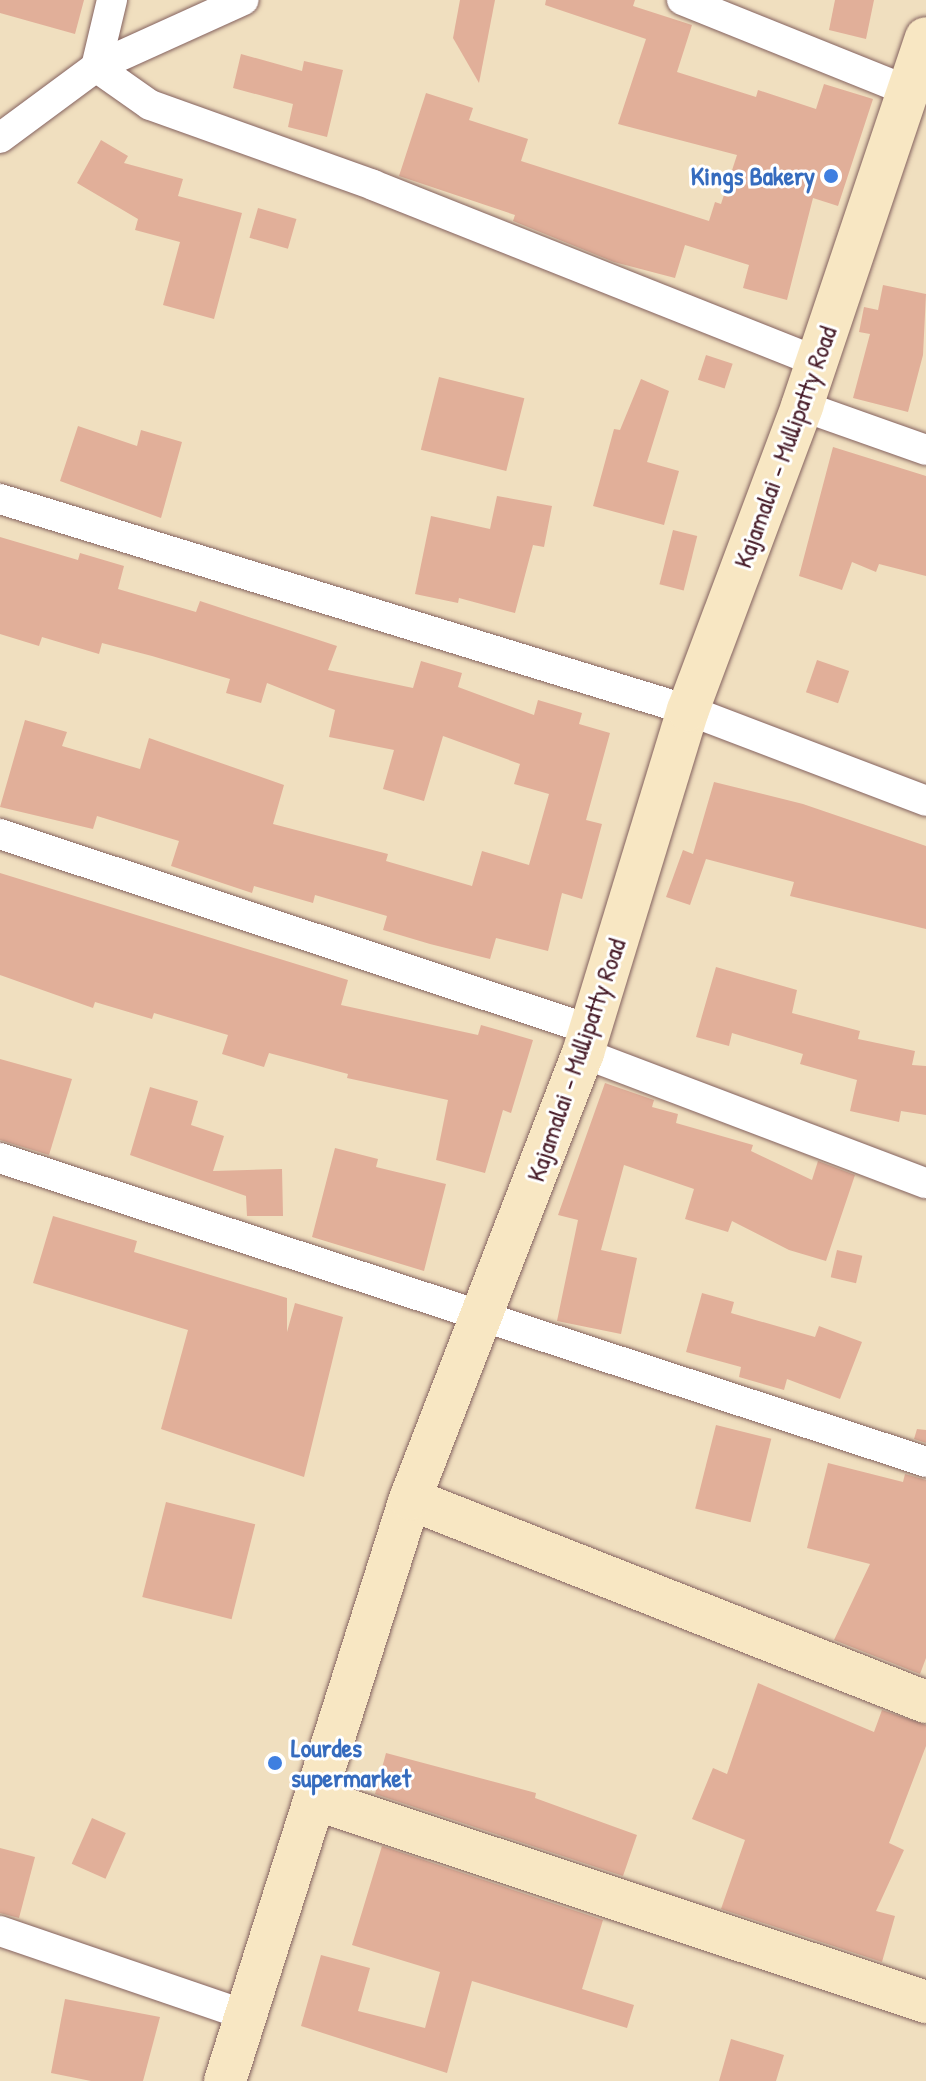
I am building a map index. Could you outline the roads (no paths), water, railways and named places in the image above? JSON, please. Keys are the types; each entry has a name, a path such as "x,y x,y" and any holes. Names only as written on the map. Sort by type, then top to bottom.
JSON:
{"main road":[{"name":"Kajamalai - Mullipatty Road","path":"225,2081 410,1499 587,1041 688,710 917,94 926,38"},
{"path":"410,1499 926,1702"},
{"path":"315,1799 926,2002"}],"street":[{"path":"96,67 112,0"},
{"path":"0,138 96,67 244,0"},
{"path":"682,0 917,94"},
{"path":"96,67 161,110 373,185 817,362"},
{"path":"802,406 926,450"},
{"path":"0,499 688,710 926,801"},
{"path":"0,834 587,1041 926,1183"},
{"path":"0,1158 926,1462"},
{"path":"0,1931 246,2015"}],"place":[{"name":"Kings Bakery","path":"831,176"},
{"name":"Lourdes supermarket","path":"275,1763"}]}
